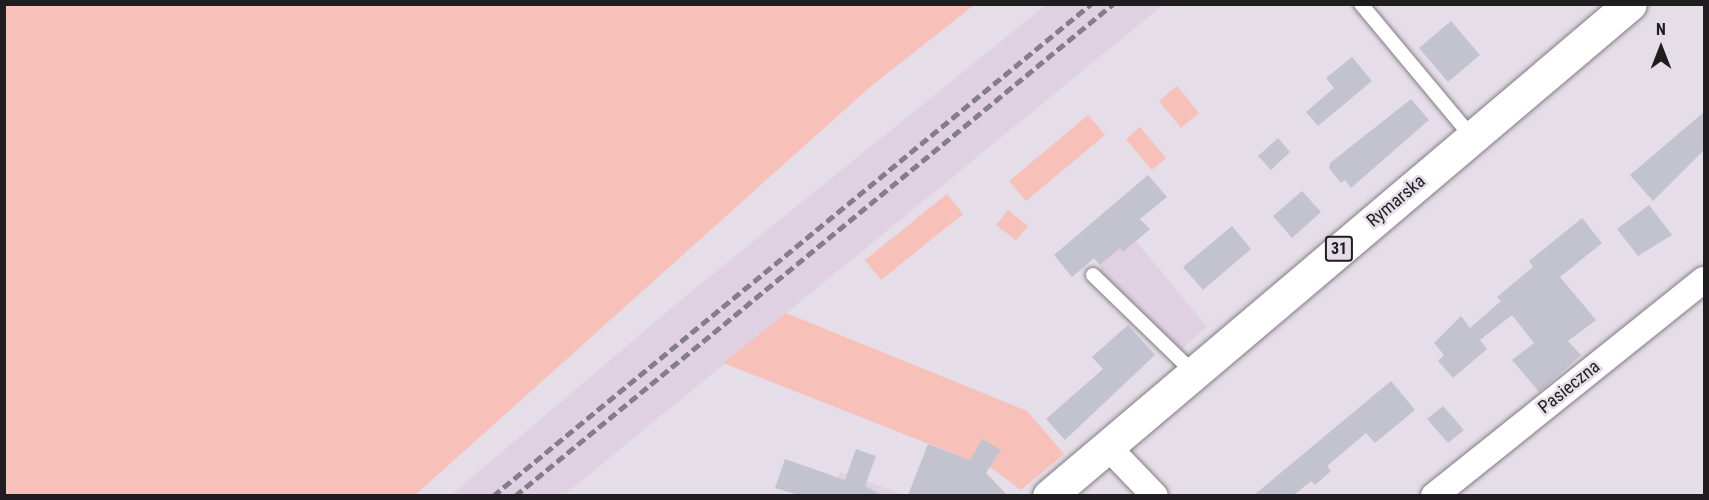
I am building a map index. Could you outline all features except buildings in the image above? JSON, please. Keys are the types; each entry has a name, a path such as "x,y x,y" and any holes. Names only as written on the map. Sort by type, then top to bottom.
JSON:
{"main road":[{"name":"Rymarska","path":"1049,495 1630,4"}],"street":[{"name":"Pasieczna","path":"1434,495 1704,280"},
{"path":"1107,446 1155,495"}],"lane":[{"path":"1361,4 1473,137"},
{"path":"1093,275 1193,372"}],"shaded area":[{"path":"4,5 974,5 870,87 414,496 5,495"},
{"path":"1046,5 1163,5 564,495 450,496 688,294"},
{"path":"1177,86 1199,113 1181,128 1159,101"},
{"path":"1088,115 1105,135 1026,201 1009,181"},
{"path":"1140,127 1166,158 1152,170 1126,139"},
{"path":"947,194 963,214 881,280 865,260"},
{"path":"1008,210 1028,226 1016,240 996,225"},
{"path":"1136,241 1207,327 1179,351 1103,280 1100,265 1107,259 1101,253"},
{"path":"786,313 1027,411 1064,454 1021,490 993,469 723,363"},
{"path":"840,472 905,495 832,496"}],"railway":[{"path":"493,496 1091,4"},
{"path":"515,496 1113,4"}]}
